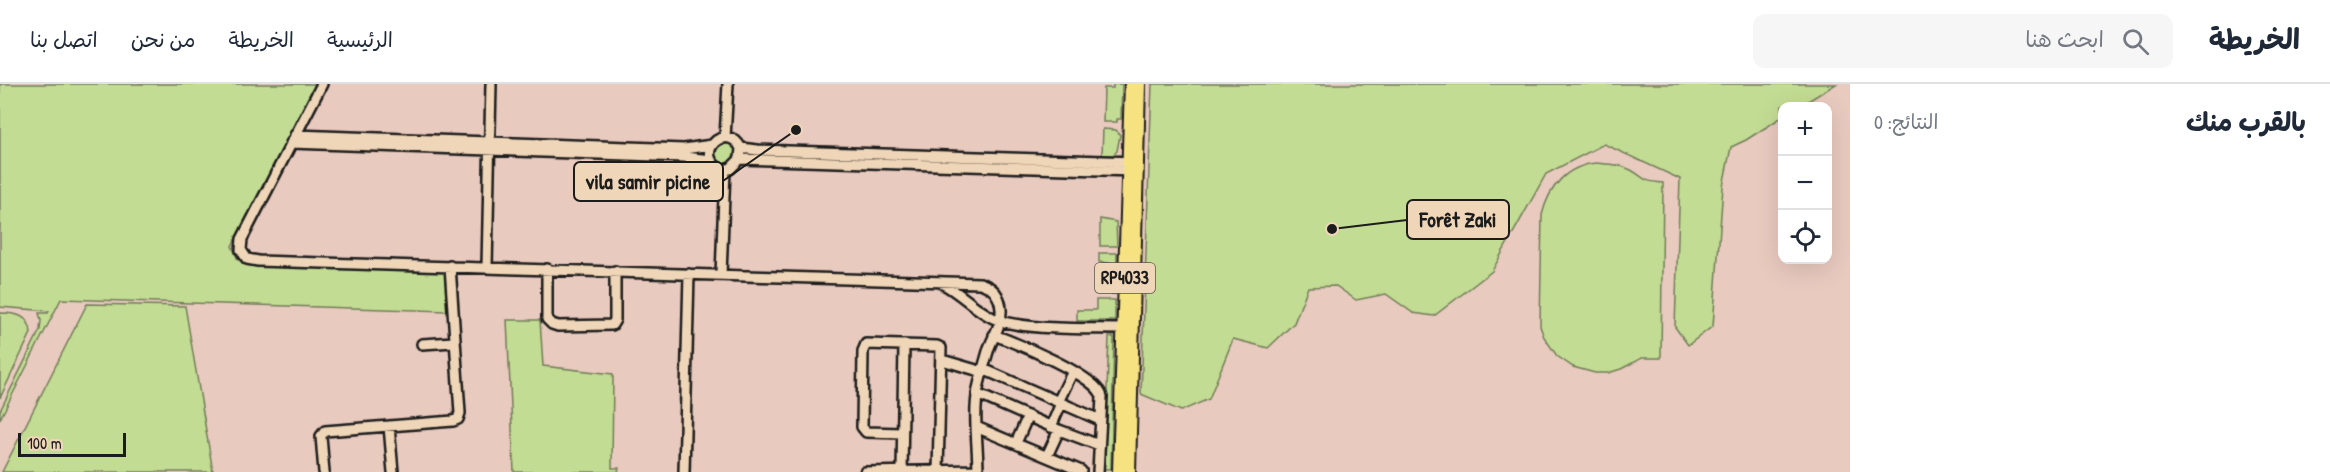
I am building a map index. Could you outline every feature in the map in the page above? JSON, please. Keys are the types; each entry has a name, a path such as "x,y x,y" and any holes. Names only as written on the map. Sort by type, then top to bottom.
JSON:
{"main road":[{"name":"RP4033","path":"1129,472 1131,84"},
{"name":"RP4033","path":"1119,472 1123,329 1139,84"}],"street":[{"path":"322,84 242,239 241,250 247,259 987,285 1000,300 1002,321 994,335 977,394 978,471 865,472"},
{"path":"487,267 491,84"},
{"path":"725,138 728,84"},
{"path":"293,139 637,151 712,145 725,138 735,140 741,148 740,159 735,167 725,170 717,167 709,155 712,145"},
{"path":"741,148 1132,167"},
{"path":"637,151 711,160"},
{"path":"740,159 1132,167"},
{"path":"722,275 725,170"},
{"path":"324,472 321,436 323,432 453,421 458,418 460,413 450,266"},
{"path":"547,269 547,319 558,326 612,325 615,320 615,271"},
{"path":"684,472 689,274"},
{"path":"938,282 953,290 978,310 1002,321 1035,326 1123,329"},
{"path":"994,335 1073,371 1100,390 1102,397 1098,472"},
{"path":"422,344 454,342"},
{"path":"902,433 867,432 862,427 862,351 864,345 939,347 942,360 938,472"},
{"path":"902,472 904,345"},
{"path":"942,360 983,371 1100,420"},
{"path":"1047,456 1060,403 1073,371"},
{"path":"977,394 1099,445"},
{"path":"1016,442 1028,416"},
{"path":"389,426 393,472"},
{"path":"976,427 1016,442 1079,472 1090,472"}],"green space":[{"path":"0,84 316,84 232,246 238,260 253,266 445,269 448,311 61,299 0,419 0,411 40,330 39,313 49,311 0,307"},
{"path":"1113,84 1122,84 1121,119 1117,119 1117,122 1103,122 1104,88 1113,88"},
{"path":"1152,84 1836,84 1807,102 1778,102 1778,120 1731,147 1723,186 1713,326 1688,345 1675,327 1680,179 1604,144 1546,174 1492,271 1434,316 1413,313 1386,294 1356,300 1336,286 1308,287 1294,323 1268,348 1233,339 1209,399 1181,411 1141,394"},
{"path":"1103,129 1116,130 1120,135 1117,151 1113,155 1102,155"},
{"path":"725,142 733,145 736,153 733,161 725,164 717,161 714,153 717,145"},
{"path":"1596,163 1623,167 1647,180 1663,183 1661,358 1642,358 1608,373 1595,373 1573,367 1557,356 1544,337 1540,326 1542,215 1545,205 1554,187 1568,173 1576,168"},
{"path":"1100,219 1116,222 1117,246 1100,246"},
{"path":"1099,253 1117,253 1116,294 1096,294 1096,286 1110,285 1112,265 1099,262"},
{"path":"1096,300 1115,300 1115,321 1077,321 1077,310 1096,310"},
{"path":"87,304 185,306 213,472 2,472"},
{"path":"0,313 21,316 28,322 31,333 0,398"},
{"path":"507,320 540,320 543,366 613,374 612,468 619,468 618,472 514,472"},
{"path":"1109,337 1114,337 1111,469 1104,469"}],"place":[{"name":"vila samir picine","path":"796,130"},
{"name":"Forêt Zaki","path":"1332,229"}]}
